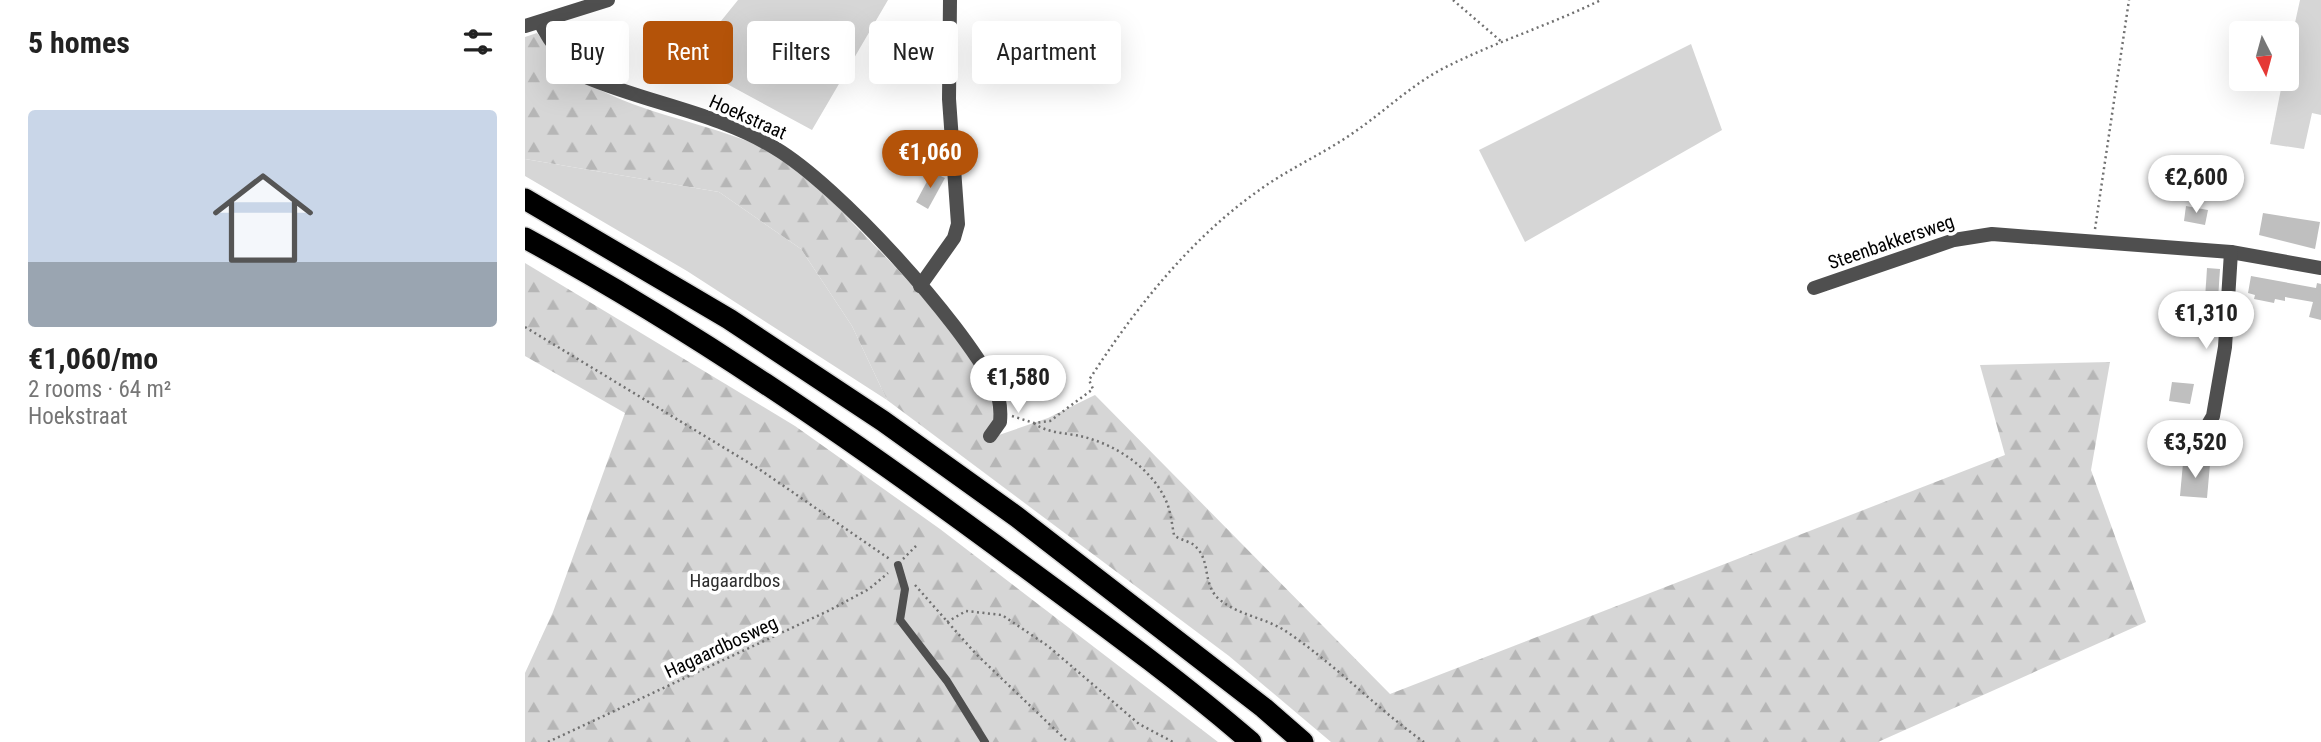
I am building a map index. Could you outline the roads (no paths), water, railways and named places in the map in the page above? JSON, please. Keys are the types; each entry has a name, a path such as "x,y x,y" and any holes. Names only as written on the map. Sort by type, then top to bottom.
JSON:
{"highway":[{"path":"525,199 729,319 883,421 1027,526 1303,742"},
{"path":"525,238 691,336 852,440 1059,592 1251,742"}],"street":[{"path":"525,26 608,0"},
{"path":"921,286 954,238 958,224 949,99 950,0"},
{"name":"Hoekstraat","path":"540,22 555,47 586,77 720,122 774,147 795,161 866,228 921,286 966,342 997,393 1000,422 990,436"},
{"name":"Steenbakkersweg","path":"1814,288 1972,235 1992,234 2231,252 2273,257 2321,268"},
{"path":"2180,454 2197,443 2213,416 2225,347 2231,252"}],"lane":[{"path":"898,565 905,589 900,620 947,681 985,742"}],"park label":[{"name":"Hagaardbos","path":"735,580"}]}
